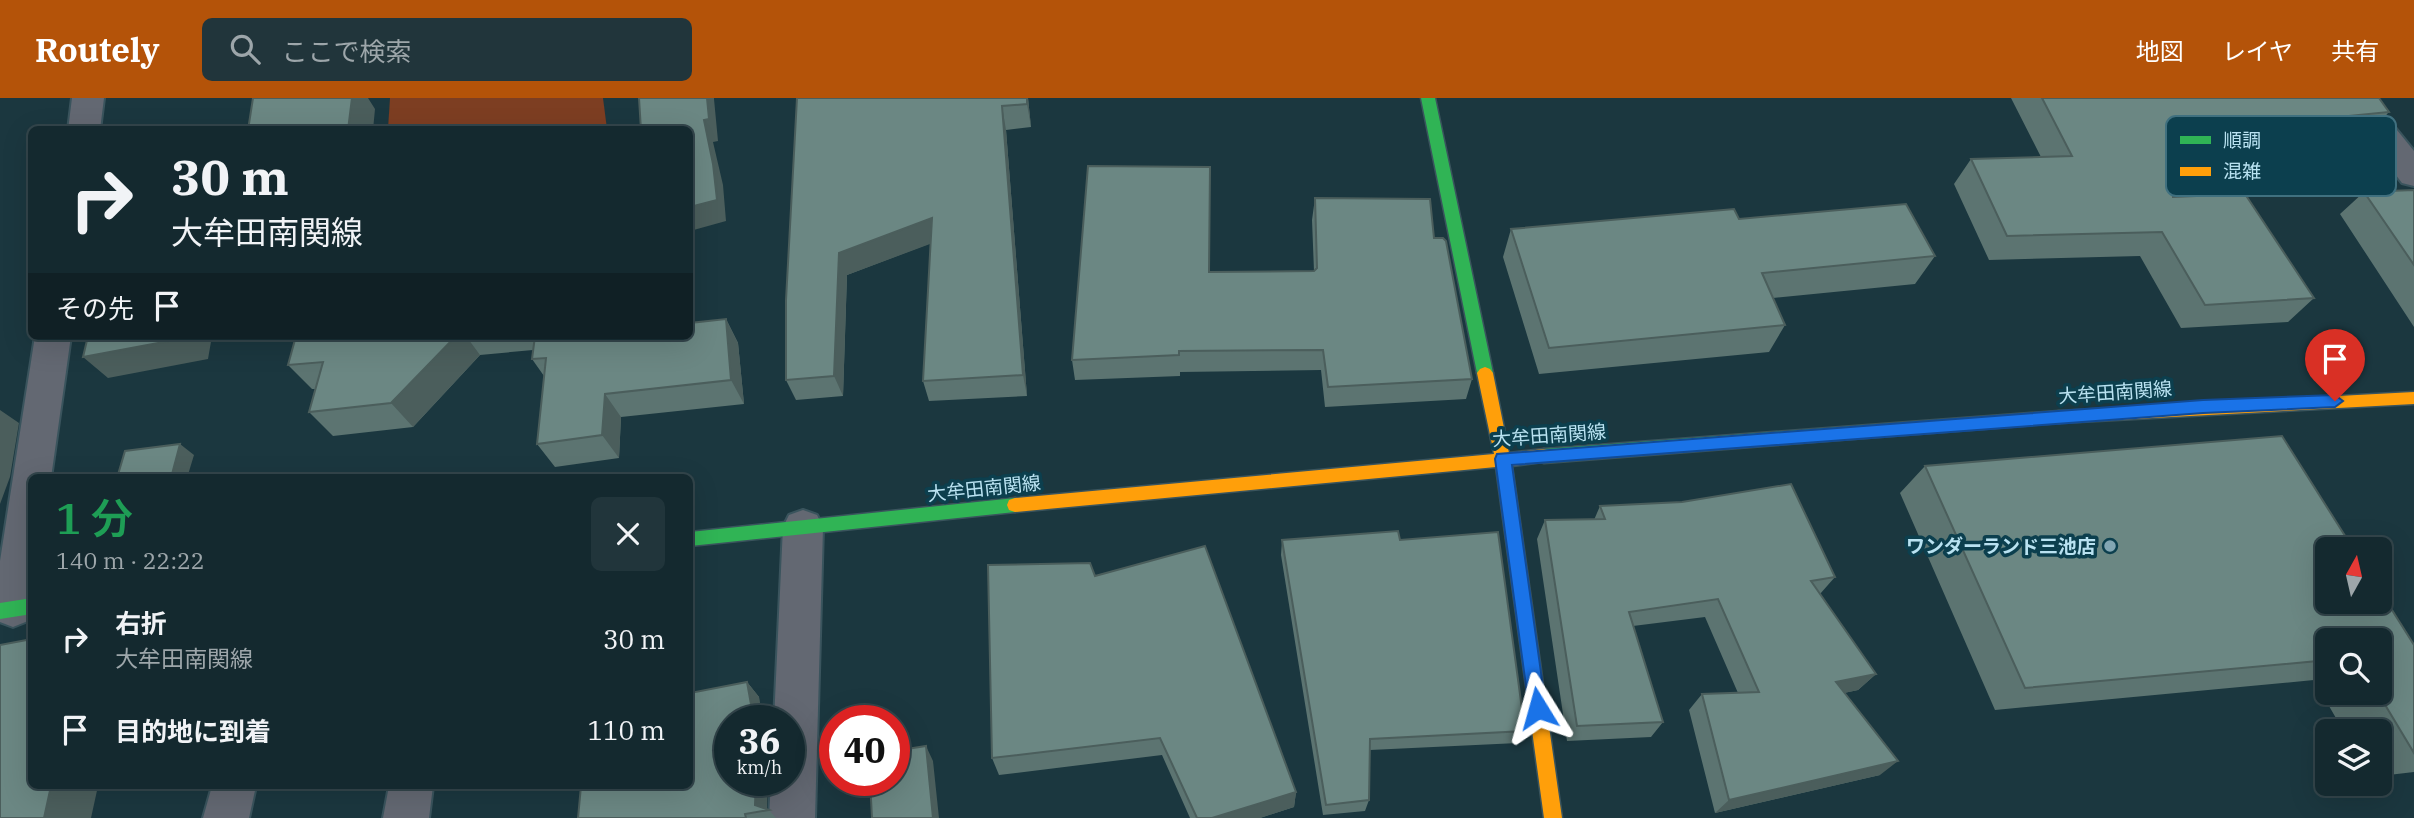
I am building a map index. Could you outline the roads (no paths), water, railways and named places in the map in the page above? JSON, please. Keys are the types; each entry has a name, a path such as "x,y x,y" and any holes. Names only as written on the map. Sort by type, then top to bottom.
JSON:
{"main road":[{"path":"1428,98 1503,459 1553,818"},
{"name":"大牟田南関線","path":"693,538 1503,459 2203,407 2414,398"}],"street":[{"path":"84,126 88,98"},
{"path":"2353,98 2367,116"},
{"path":"2396,152 2414,174"},
{"path":"33,474 52,340"},
{"path":"15,608 28,512"},
{"path":"792,818 803,527"},
{"path":"226,818 233,789"},
{"path":"406,818 411,789"}],"place":[{"name":"ワンダーランド三池店","path":"2110,546"}]}
